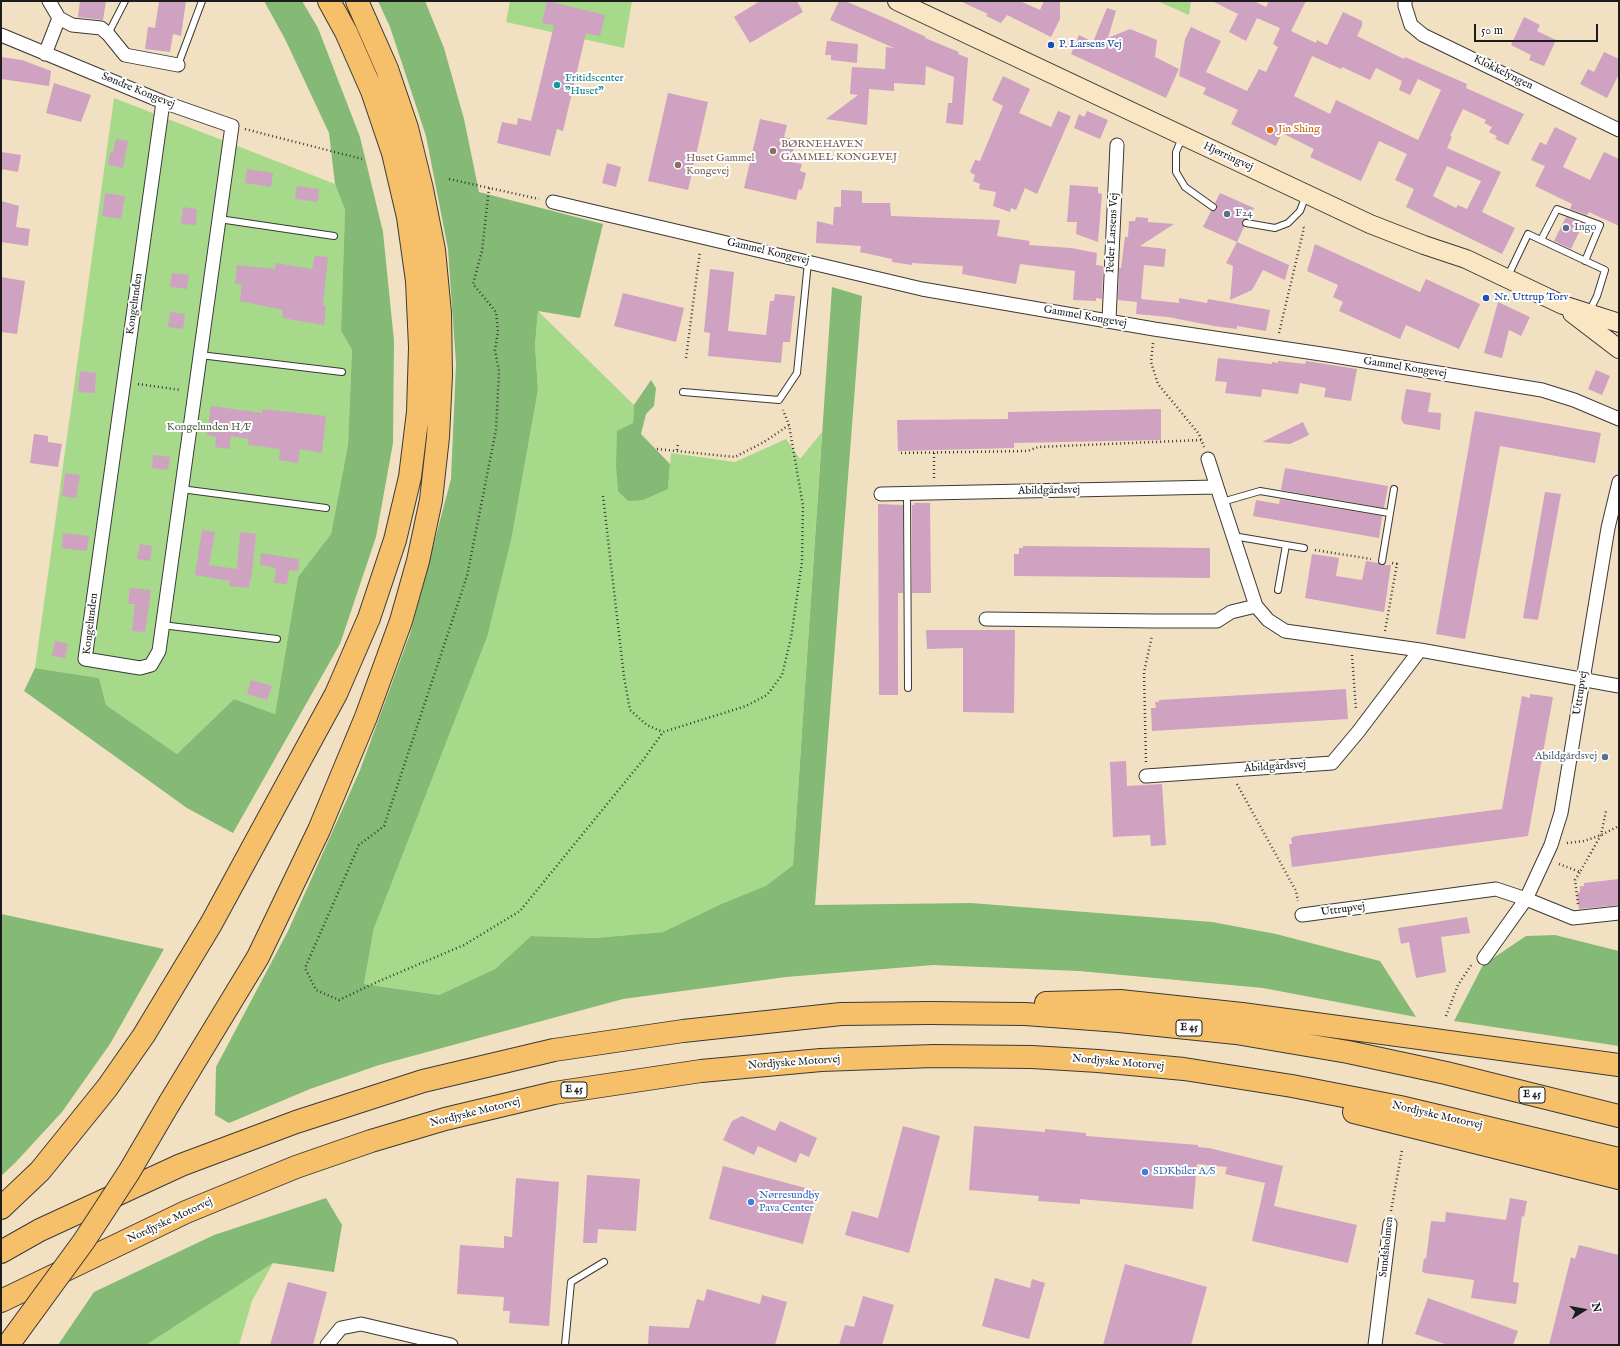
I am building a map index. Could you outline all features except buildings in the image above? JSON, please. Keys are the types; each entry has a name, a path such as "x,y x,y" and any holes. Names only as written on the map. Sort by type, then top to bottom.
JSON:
{"highway":[{"path":"1,1208 40,1171 108,1088 144,1035 211,924 336,694 369,618 396,540 410,476 418,412 420,347 417,281 408,217 393,153 372,91 346,32 329,1"},
{"path":"8,1345 84,1241 129,1172 258,957 319,830 366,717 401,621 418,561 431,500 438,438 442,375 440,313 434,250 422,189 407,128 387,69 357,1"},
{"path":"929,1013 1025,1003 1120,1001 1250,1015 1619,1065"},
{"name":"E 45","path":"1,1252 40,1230 181,1165 296,1122 423,1081 554,1050 683,1031 841,1014 1025,1014 1119,1021 1236,1033 1378,1059 1619,1116"},
{"name":"Nordjyske Motorvej","path":"1,1301 186,1212 296,1167 371,1141 445,1119 554,1093 701,1071 828,1060 934,1056 1032,1057 1098,1061 1184,1069 1292,1086 1400,1106 1619,1159"},
{"path":"1184,1069 1619,1178"}],"main road":[{"name":"Hjørringvej","path":"897,1 1370,224 1418,243 1466,259 1507,278 1563,305 1586,318 1619,349"},
{"name":"Hjørringvej","path":"1586,318 1619,323"}],"street":[{"name":"Klokkelyngen","path":"1405,1 1405,6 1411,25 1423,35 1619,130"},
{"path":"50,2 59,18 72,25 101,28 108,34 125,55 178,65"},
{"path":"45,54 59,18"},
{"name":"Søndre Kongevej","path":"1,35 163,102 232,126"},
{"name":"Kongelunden","path":"163,102 85,659 140,668 151,665 159,651 232,126"},
{"name":"Peder Larsens Vej","path":"1109,320 1117,145"},
{"name":"Gammel Kongevej","path":"553,202 922,290 1109,320 1154,329 1542,390 1574,400 1619,419"},
{"path":"1208,459 1256,606 1268,620 1285,631 1420,650 1619,686"},
{"name":"Uttrupvej","path":"1484,958 1526,899 1545,859 1561,813 1584,679 1613,529 1619,482"},
{"name":"Abildgårdsvej","path":"881,494 1217,487"},
{"path":"986,619 1217,621 1231,612 1256,606"},
{"name":"Abildgårdsvej","path":"1146,776 1332,763 1358,732 1420,650"},
{"name":"Uttrupvej","path":"1302,915 1496,889 1526,899 1573,918 1619,913"},
{"name":"Sundsholmen","path":"1375,1345 1390,1224"},
{"path":"327,1345 341,1328 361,1324 451,1345"}],"lane":[{"path":"108,34 125,1"},
{"path":"178,65 202,1"},
{"path":"1183,136 1176,152 1176,172 1185,187 1212,207"},
{"path":"1246,223 1275,228 1288,223 1296,217 1306,194"},
{"path":"1541,240 1557,209 1600,225 1585,261"},
{"path":"219,219 334,236"},
{"path":"1507,278 1528,234 1605,270 1597,296 1586,318"},
{"path":"684,392 779,400 797,373 808,262"},
{"path":"200,355 342,372"},
{"path":"181,489 326,508"},
{"path":"1382,561 1394,489"},
{"path":"1222,502 1260,491 1389,513"},
{"path":"907,494 908,688"},
{"path":"1233,536 1304,548"},
{"path":"1278,590 1286,545"},
{"path":"162,625 277,639"},
{"path":"565,1345 571,1282 604,1262"}],"path":[{"path":"232,126 362,159"},
{"path":"448,179 553,202"},
{"path":"489,188 482,251 473,284 496,312 498,332 495,350 499,371 499,386 496,430 467,576 384,826 359,845 305,968 316,990 339,1000 464,945 520,911 643,760 663,732 746,706 767,695 782,675 791,638 802,562 803,506 789,424 779,400"},
{"path":"1275,347 1304,228 1296,217"},
{"path":"686,358 702,237"},
{"path":"1154,329 1151,362 1158,384 1199,434 1208,459"},
{"path":"124,382 195,392"},
{"path":"657,449 736,457 764,442 789,424"},
{"path":"901,453 1028,450 1038,447 1201,440"},
{"path":"677,450 678,444"},
{"path":"934,453 934,494"},
{"path":"603,496 624,677 630,710 647,725 663,732"},
{"path":"1304,548 1397,564 1383,644"},
{"path":"1146,776 1144,672 1154,621"},
{"path":"1350,639 1358,732"},
{"path":"1232,770 1238,786 1296,890 1302,915"},
{"path":"1580,917 1575,880 1601,835 1606,812"},
{"path":"1552,840 1572,843 1584,841 1619,826"},
{"path":"1545,859 1580,872"},
{"path":"1446,1016 1458,985 1473,962 1484,958"},
{"name":"Sundsholmen","path":"1390,1224 1391,1205 1402,1150"}],"green space":[{"path":"264,1 302,1 318,28 360,137 383,232 394,341 393,443 376,537 340,644 233,833 187,808 24,691 35,668 99,678 106,705 177,754 234,699 275,714 298,577 331,534 348,445 352,350 341,331 345,210 335,184 329,133 285,39"},
{"path":"378,1 425,1 444,48 464,119 479,192 603,224 580,318 538,311 535,345 538,390 512,536 487,637 374,928 364,984 439,995 495,969 531,936 595,938 663,932 721,904 766,886 793,865 832,287 862,296 815,905 971,903 1212,922 1276,934 1380,961 1416,1017 1263,988 1079,971 933,965 786,977 623,999 379,1065 310,1089 229,1123 215,1115 216,1067 288,931 360,770 410,634 451,479 456,364 448,249 426,136 390,27"},
{"path":"510,1 632,1 624,48 506,22"},
{"path":"1157,1 1191,1 1189,15"},
{"name":"Kongelunden H/F","path":"114,98 335,184 345,210 341,331 352,350 348,445 331,534 298,577 275,714 234,699 177,754 106,705 99,678 35,668"},
{"path":"538,311 634,405 633,423 668,489 671,453 735,462 786,439 800,459 822,432 793,865 767,886 721,904 663,932 595,938 531,936 495,969 439,995 364,984 374,928 512,536 538,391 535,345"},
{"path":"651,380 656,388 654,406 646,414 641,434 670,464 668,489 643,500 628,501 618,491 616,466 617,431 633,423 634,405"},
{"path":"1,914 164,949 110,1044 62,1112 1,1176"},
{"path":"1555,935 1619,951 1619,1046 1454,1021 1483,965 1526,936"},
{"path":"326,1198 342,1225 334,1272 273,1263 146,1345 58,1345 94,1292 214,1235"},
{"path":"273,1263 252,1301 239,1345 146,1345"}],"place":[{"name":"P. Larsens Vej","path":"1051,45"},
{"name":"Fritidscenter \"Huset\"","path":"557,85"},
{"name":"Jin Shing","path":"1270,130"},
{"name":"BØRNEHAVEN GAMMEL KONGEVEJ","path":"773,151"},
{"name":"Huset Gammel Kongevej","path":"678,165"},
{"name":"F24","path":"1227,214"},
{"name":"Ingo","path":"1566,228"},
{"name":"Nr. Uttrup Torv","path":"1486,298"},
{"name":"Abildgårdsvej","path":"1605,757"},
{"name":"SDKbiler A/S","path":"1145,1172"},
{"name":"Nørresundby Pava Center","path":"751,1202"}]}
